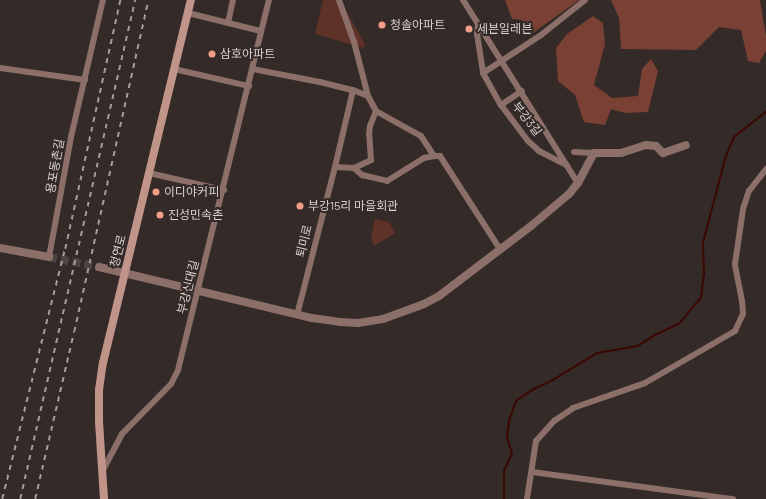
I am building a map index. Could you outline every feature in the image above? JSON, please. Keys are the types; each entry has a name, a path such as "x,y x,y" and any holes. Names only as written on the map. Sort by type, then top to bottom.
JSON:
{"main road":[{"name":"청연로","path":"104,499 99,422 99,390 106,350 191,0"}],"street":[{"name":"용포동촌길","path":"50,257 71,137 103,0"},
{"path":"228,23 233,0"},
{"name":"부강신대길","path":"103,470 122,434 171,384 178,370 224,190 269,0"},
{"path":"339,0 354,42 368,96 376,111 422,136 434,156"},
{"name":"부강3길","path":"462,0 522,92 578,183"},
{"path":"483,72 541,35 585,0"},
{"path":"188,13 261,31"},
{"name":"부강3길","path":"478,24 477,34 483,72 502,105 528,141 539,151 567,165"},
{"path":"0,68 85,80"},
{"path":"174,69 249,86"},
{"path":"253,69 354,90 368,96"},
{"path":"354,90 335,167 354,168 371,160 369,130 376,111"},
{"path":"502,105 522,92"},
{"path":"574,152 621,153 646,145 656,146 664,153 686,145"},
{"path":"99,267 125,272 297,315 340,322 358,323 383,319 403,313 439,296 500,250 569,194 578,183 594,153"},
{"path":"354,168 362,175 387,181 424,158 440,156 500,250"},
{"name":"퇴미로","path":"297,315 335,167"},
{"path":"527,499 536,441 554,421 573,408 645,383 735,331 743,314 742,301 734,264 743,209 749,191 766,169"},
{"path":"149,173 224,190"},
{"path":"0,248 50,257"},
{"path":"532,472 733,499"}],"shaded area":[{"path":"323,0 340,0 365,44 364,48 315,34"},
{"path":"505,0 579,0 530,35 522,20 512,19"},
{"path":"611,0 760,0 766,36 766,51 759,63 748,61 741,30 719,27 696,50 621,49 619,18"},
{"path":"593,16 603,23 605,44 594,85 612,98 638,96 642,69 651,59 658,71 648,112 625,113 611,109 605,125 584,122 575,95 558,81 556,48 567,34"},
{"path":"375,219 389,222 395,233 374,246 371,237"}],"waterway":[{"path":"504,499 504,471 512,454 507,438 509,421 516,401 597,353 638,346 655,335 679,324 701,298 704,273 703,243 725,159 734,137 766,112"}],"tunnel":[{"path":"49,257 99,267"}],"railway":[{"path":"2,499 65,249 120,0"},
{"path":"20,499 135,0"},
{"path":"35,499 148,0"}],"place":[{"name":"청솔아파트","path":"382,25"},
{"name":"세븐일레븐","path":"469,29"},
{"name":"삼호아파트","path":"212,54"},
{"name":"이디야커피","path":"156,192"},
{"name":"부강15리 마을회관","path":"300,206"},
{"name":"진성민속촌","path":"160,215"}]}
